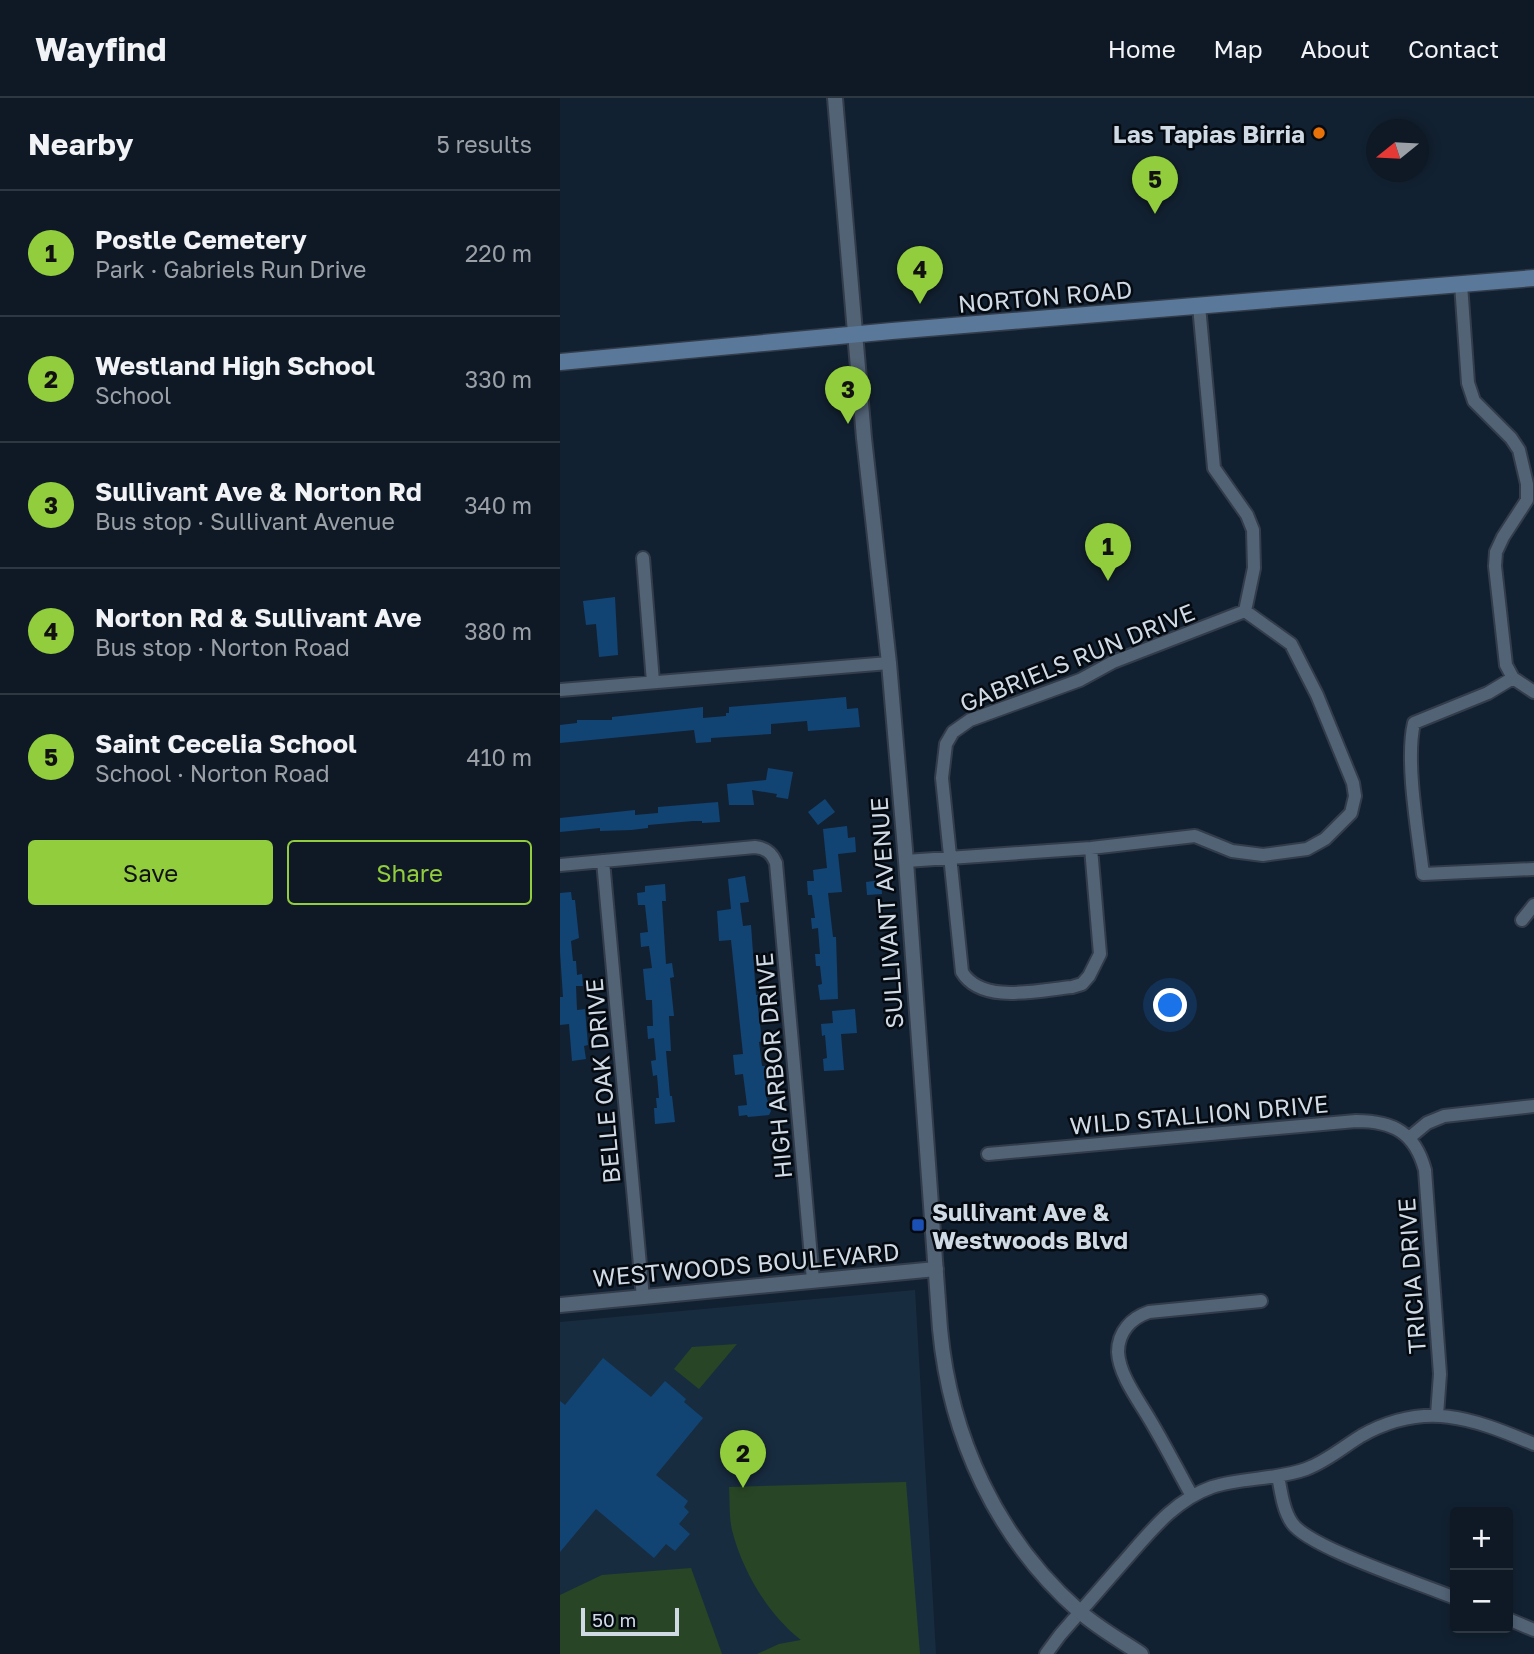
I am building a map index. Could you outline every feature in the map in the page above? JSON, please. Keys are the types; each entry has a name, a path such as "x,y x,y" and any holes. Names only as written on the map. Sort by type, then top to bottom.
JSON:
{"main road":[{"name":"NORTON ROAD","path":"560,362 1534,278"}],"street":[{"name":"SULLIVANT AVENUE","path":"835,98 855,335 889,663 943,1359 948,1391 980,1481 1002,1520 1030,1559 1080,1612 1141,1654"},
{"path":"1461,284 1468,383 1475,401 1511,438 1525,469 1527,500 1503,537 1496,552 1495,566 1506,665 1513,678 1534,692"},
{"path":"906,861 1091,848 1195,836 1231,852 1263,855 1307,849 1325,839 1351,813 1355,796 1353,783 1317,695 1291,643 1245,611 1254,568 1253,530 1247,515 1214,468 1199,306"},
{"path":"643,558 653,682"},
{"name":"GABRIELS RUN DRIVE","path":"951,858 942,778 946,744 953,732 970,720 1080,680 1113,662 1245,611"},
{"path":"560,690 889,663"},
{"path":"1513,678 1488,693 1414,723 1410,738 1419,840 1423,874 1534,869"},
{"name":"HIGH ARBOR DRIVE","path":"603,861 755,847 768,850 776,863 813,1280"},
{"path":"951,858 962,972 975,986 988,992 1008,992 1072,987 1082,984 1096,967 1100,954 1091,848"},
{"path":"560,865 603,861"},
{"name":"BELLE OAK DRIVE","path":"603,861 643,1298"},
{"path":"1522,920 1534,905"},
{"path":"1409,1138 1427,1123 1444,1116 1534,1106"},
{"name":"WILD STALLION DRIVE","path":"988,1154 1356,1121 1375,1121 1390,1125 1409,1138"},
{"name":"TRICIA DRIVE","path":"1409,1138 1424,1170 1440,1374 1437,1415"},
{"name":"WESTWOODS BOULEVARD","path":"560,1305 936,1269"},
{"path":"1192,1496 1126,1377 1118,1356 1119,1344 1129,1324 1138,1316 1149,1312 1261,1301"},
{"path":"1046,1654 1159,1522 1192,1496 1231,1482 1300,1471 1324,1461 1385,1424 1411,1417 1437,1415 1482,1423 1534,1444"},
{"path":"1278,1476 1287,1516 1302,1534 1450,1596"},
{"path":"1513,1621 1534,1630"}],"shaded area":[{"path":"915,1290 936,1654 560,1654 560,1322"}],"green space":[{"path":"737,1344 699,1389 674,1369 692,1347"},
{"path":"906,1482 920,1654 757,1654 779,1644 801,1640 767,1605 742,1561 732,1530 729,1487"},
{"path":"691,1568 722,1654 560,1654 560,1595 602,1575"}],"building":[{"path":"615,597 618,655 599,657 596,624 586,625 583,601"},
{"path":"846,697 847,709 858,708 860,727 808,731 807,721 771,724 771,734 711,738 711,742 696,743 694,730 560,743 560,725 577,723 577,720 612,720 612,717 703,707 703,718 726,716 729,707"},
{"path":"768,768 793,772 788,799 776,797 777,794 752,790 754,805 729,805 727,784 766,780"},
{"path":"825,799 835,812 818,825 808,812"},
{"path":"718,802 720,822 693,821 648,825 648,828 631,830 600,831 600,828 560,832 560,818 635,810 635,815 658,813 658,807"},
{"path":"847,826 848,838 855,837 856,852 838,854 842,892 828,893 833,937 836,937 838,999 820,1000 818,985 822,984 820,966 816,966 815,954 820,954 818,928 812,929 811,918 815,918 807,881 814,881 813,870 827,868 823,829"},
{"path":"745,876 749,902 740,903 743,926 751,925 756,995 759,995 762,1041 759,1042 762,1066 765,1066 766,1096 771,1111 769,1115 748,1117 739,1116 738,1106 747,1105 743,1074 735,1075 733,1055 743,1054 731,940 719,941 717,911 731,909 728,879"},
{"path":"881,880 882,894 867,895 866,882"},
{"path":"665,884 666,901 662,901 666,964 672,963 674,977 670,978 674,1016 669,1016 671,1051 666,1051 675,1122 655,1124 654,1108 657,1108 656,1098 659,1098 657,1075 653,1076 651,1061 656,1060 654,1038 648,1039 647,1026 653,1026 652,1000 646,1000 643,969 652,968 649,946 641,947 640,933 648,932 645,905 638,905 637,893 645,892 645,886"},
{"path":"571,892 572,900 575,900 579,938 571,941 573,961 576,961 577,975 582,974 583,986 576,986 577,1010 585,1009 588,1045 584,1046 586,1059 572,1061 569,1024 560,1025 560,997 563,997 560,893"},
{"path":"855,1009 857,1033 841,1034 844,1070 824,1071 823,1059 827,1058 821,1024 833,1023 832,1011"},
{"path":"603,1358 651,1397 665,1381 703,1418 656,1475 688,1501 684,1507 689,1512 679,1524 690,1534 675,1551 666,1544 654,1558 596,1509 560,1552 560,1401 565,1405"}],"place":[{"name":"Las Tapias Birria","path":"1319,133"},
{"name":"Saint Cecelia School","path":"1155,214"},
{"name":"Norton Rd & Sullivant Ave","path":"920,304"},
{"name":"Sullivant Ave & Norton Rd","path":"848,424"},
{"name":"Postle Cemetery","path":"1108,581"},
{"name":"Sullivant Ave & Westwoods Blvd","path":"918,1225"},
{"name":"Westland High School","path":"743,1488"}]}
